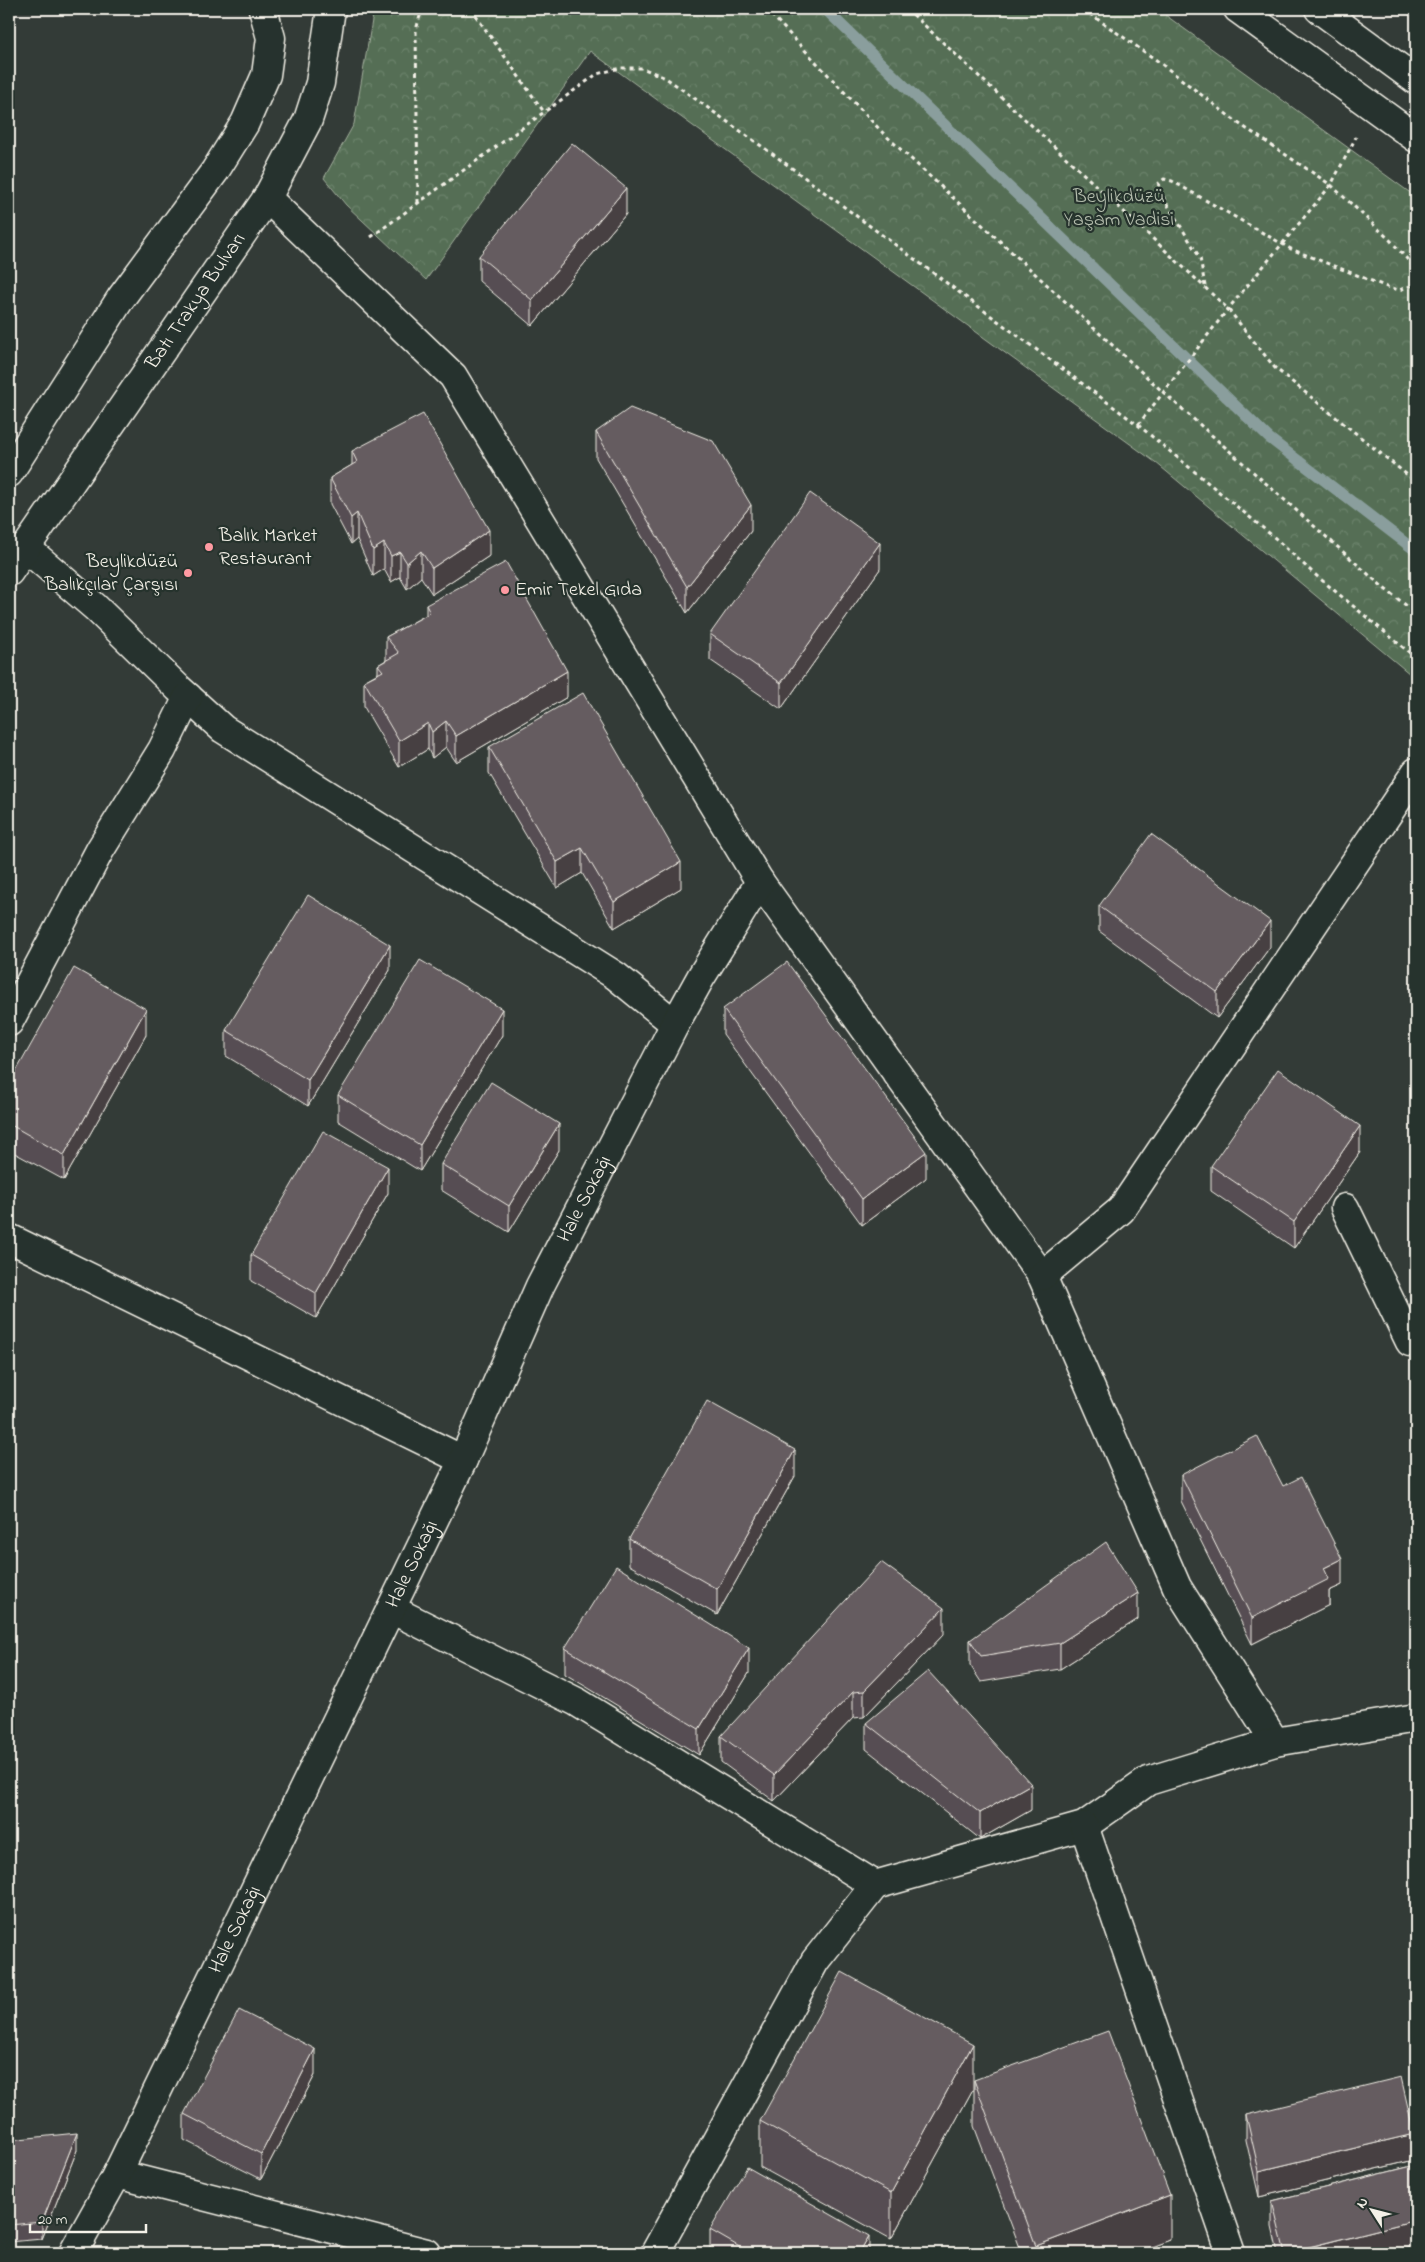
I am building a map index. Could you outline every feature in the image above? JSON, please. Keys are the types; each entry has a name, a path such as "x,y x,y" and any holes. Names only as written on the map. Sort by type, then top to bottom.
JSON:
{"street":[{"path":"9,473 121,298 215,171 245,123 266,76 271,38 263,9"},
{"name":"Batı Trakya Bulvarı","path":"9,572 267,198 308,120 320,82 331,9"},
{"path":"1238,9 1416,138"},
{"path":"1319,9 1416,80"},
{"path":"267,198 453,376 760,882 1042,1276 1177,1587 1275,1742"},
{"path":"25,547 95,607 223,729 616,976 675,1024"},
{"path":"9,1022 100,850 162,750 188,697"},
{"path":"1042,1276 1120,1210 1416,772"},
{"name":"Hale Sokağı","path":"72,2253 117,2174 391,1609 463,1460 540,1286 675,1024 701,977 760,882"},
{"path":"1345,1208 1410,1342 1416,1341"},
{"path":"9,1238 463,1460"},
{"path":"391,1609 577,1702 875,1885"},
{"path":"655,2253 815,1961 875,1885 1084,1826 1148,1781 1275,1742 1416,1718"},
{"path":"1084,1826 1231,2253"},
{"path":"117,2174 427,2253"}],"path":[{"path":"418,204 416,30 422,9"},
{"path":"471,9 544,112"},
{"path":"766,9 883,132 1163,392 1386,589 1416,613"},
{"path":"907,9 1228,309 1275,368 1416,482"},
{"path":"1083,9 1159,62 1238,123 1331,185 1390,240 1416,269"},
{"path":"371,237 597,74 620,68 642,68 666,78 781,160 1138,426 1254,520 1312,572 1416,658"},
{"path":"1138,426 1228,309 1331,185 1358,135"},
{"path":"1205,287 1200,258 1158,189 1159,183 1164,179 1172,181 1282,244 1387,287 1399,290 1416,284"}],"green space":[{"name":"Beylikdüzü Yaşam Vadisi","path":"374,9 1157,9 1416,197 1416,679 1155,462 590,51 426,280 346,205 324,178 354,124"}],"building":[{"path":"572,143 626,188 532,300 479,256"},
{"path":"630,408 713,441 751,505 687,587 596,432"},
{"path":"423,414 489,530 432,568 421,551 407,563 400,552 391,556 384,543 373,550 357,513 351,518 330,478 357,462 352,451"},
{"path":"810,493 880,543 781,683 710,634"},
{"path":"506,562 567,671 456,736 446,721 432,732 428,723 399,741 364,681 383,671 378,665 399,653 386,637 430,613 426,605"},
{"path":"583,693 681,862 614,902 582,848 557,862 489,747"},
{"path":"1151,834 1270,921 1217,992 1099,906"},
{"path":"308,895 390,945 308,1080 226,1030"},
{"path":"420,960 502,1009 420,1145 338,1095"},
{"path":"787,962 926,1152 862,1199 723,1009"},
{"path":"74,968 146,1009 64,1155 9,1124 9,1084"},
{"path":"1278,1069 1360,1126 1294,1222 1211,1166"},
{"path":"491,1082 559,1124 509,1206 441,1164"},
{"path":"323,1131 388,1167 316,1293 251,1255"},
{"path":"707,1401 795,1450 717,1589 629,1539"},
{"path":"1257,1436 1283,1486 1301,1477 1342,1559 1324,1568 1329,1579 1252,1618 1181,1475"},
{"path":"1106,1542 1138,1593 1060,1643 981,1656 970,1640"},
{"path":"881,1562 944,1608 864,1691 853,1692 774,1775 721,1736"},
{"path":"616,1566 749,1648 699,1729 565,1648"},
{"path":"928,1671 1031,1784 980,1813 866,1723"},
{"path":"842,1972 973,2044 891,2193 760,2121"},
{"path":"239,2010 315,2049 261,2154 184,2114"},
{"path":"1108,2031 1170,2195 1036,2246 974,2080"},
{"path":"1401,2077 1414,2134 1259,2171 1246,2115"},
{"path":"77,2133 42,2222 9,2225 9,2140"},
{"path":"1416,2165 1416,2220 1285,2253 1272,2201"},
{"path":"747,2167 869,2236 859,2253 750,2253 710,2230"}],"waterway":[{"path":"825,9 1269,438 1416,551"}],"place":[{"name":"Balık Market Restaurant","path":"209,547"},
{"name":"Beylikdüzü Balıkçılar Çarşısı","path":"188,573"},
{"name":"Emir Tekel Gıda","path":"505,590"}]}
